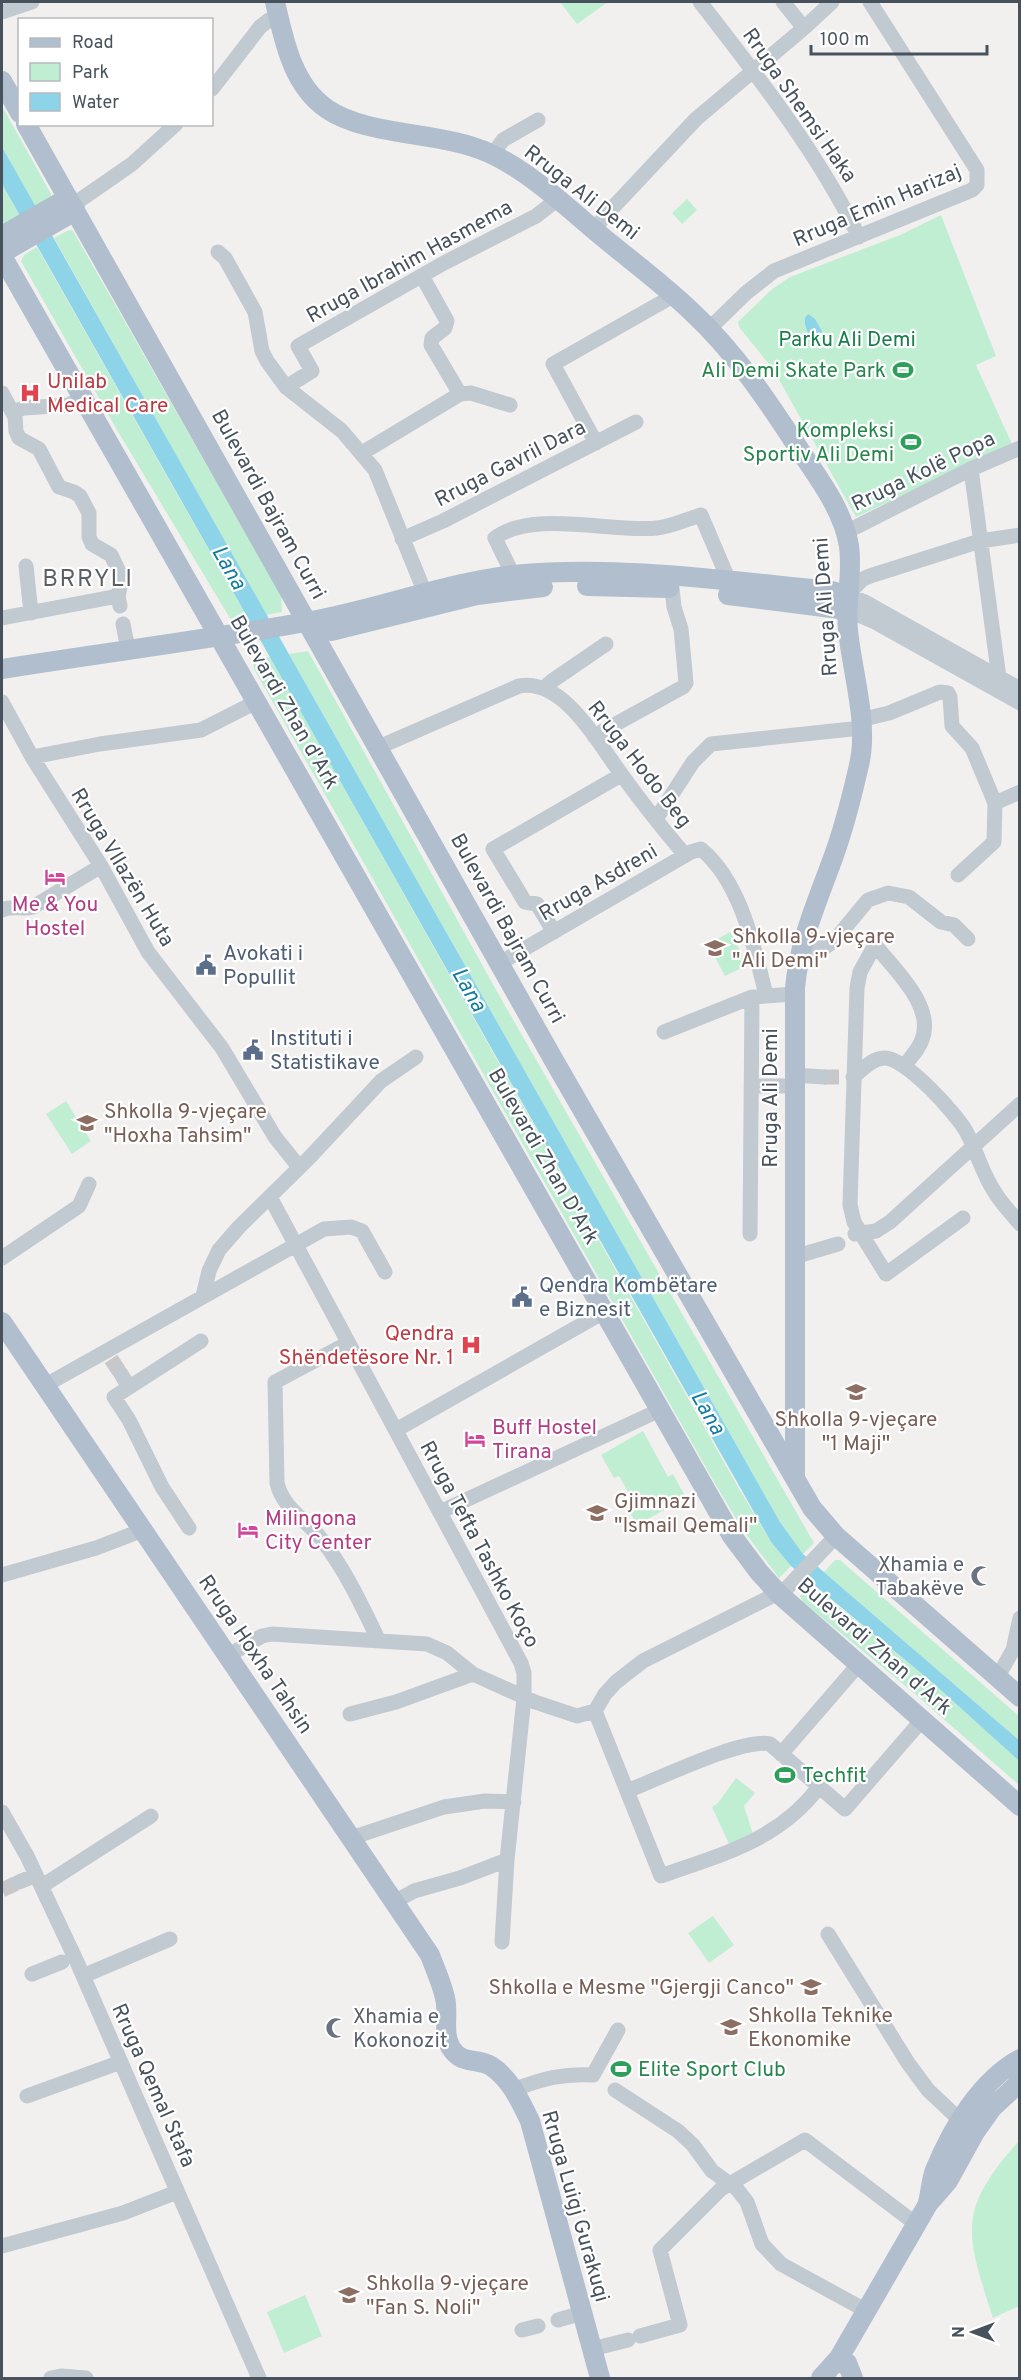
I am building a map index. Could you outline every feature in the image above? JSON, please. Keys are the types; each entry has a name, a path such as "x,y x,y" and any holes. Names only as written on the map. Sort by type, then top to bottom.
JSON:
{"main road":[{"name":"Rruga Ali Demi","path":"277,6 289,54 298,77 326,109 364,124 472,146 493,154 558,199 709,329 749,374 819,479 837,509 846,532 849,557 847,603 861,724 860,761 846,814 801,949 795,994 795,1481"},
{"path":"2,81 18,109"},
{"name":"Bulevardi Bajram Curri","path":"27,126 302,630 379,747 766,1431 812,1508 836,1536 1020,1697"},
{"path":"6,244 69,206"},
{"name":"Bulevardi Zhan d'Ark","path":"6,244 82,397 454,1048"},
{"path":"302,630 425,593 513,575 621,573 729,581 831,591 847,603"},
{"path":"2,682 526,588 567,585 672,588 847,603"},
{"path":"2,669 128,649 222,642"},
{"name":"Bulevardi Zhan D'Ark","path":"454,1048 715,1508"},
{"name":"Rruga Hoxha Tahsin","path":"2,1322 430,1955 445,1998 447,2039 456,2054 466,2061 483,2062"},
{"path":"766,1431 778,1428 795,1416"},
{"name":"Bulevardi Zhan d'Ark","path":"715,1508 746,1555 785,1589 859,1664 1020,1806"},
{"path":"928,2204 934,2172 961,2121 991,2082 1008,2066 1020,2059"},
{"name":"Rruga Luigj Gurakuqi","path":"483,2062 496,2070 515,2090 530,2121 600,2379"},
{"path":"821,2379 839,2358 928,2204 948,2181 988,2113 1020,2082"},
{"path":"839,2358 847,2363 853,2379"}],"street":[{"name":"Rruga Shemsi Haka","path":"700,2 792,123 824,170 859,237"},
{"path":"783,2 804,28"},
{"path":"594,230 696,119 832,2"},
{"name":"Rruga Emin Harizaj","path":"709,329 774,270 972,190 977,185 979,177 977,170 870,2"},
{"path":"2,12 24,3"},
{"path":"213,88 260,27 269,20 277,6"},
{"path":"493,154 503,140 538,120"},
{"path":"69,206 132,164 175,126"},
{"name":"Rruga Ibrahim Hasmema","path":"286,387 312,371 298,346 422,276 536,216 558,199"},
{"path":"218,252 225,258 249,300 258,324 262,351 286,387 342,431 375,470 425,593"},
{"path":"422,276 447,321 445,328 432,338 431,345 460,394"},
{"path":"596,443 554,363 673,296"},
{"path":"2,393 12,412 19,438 39,449 59,487 80,496 89,513 88,537 92,544 111,555 122,578 119,601 2,618"},
{"path":"362,453 460,394 471,393 510,405"},
{"path":"12,412 24,408 69,405 82,397"},
{"name":"Rruga Gavril Dara","path":"402,540 636,422"},
{"name":"Rruga Kolë Popa","path":"846,532 970,469 1020,448"},
{"path":"970,469 999,678"},
{"path":"513,575 495,538 513,529 540,525 577,524 658,528 701,515 729,581"},
{"path":"847,603 863,579 870,576 980,541 1020,535"},
{"path":"26,566 32,613"},
{"path":"594,736 684,687 686,683 681,629 674,607 672,588"},
{"path":"847,603 865,602 1020,689"},
{"path":"847,603 873,621 1020,703"},
{"path":"123,624 128,649"},
{"path":"544,688 606,644"},
{"name":"Rruga Hodo Beg","path":"379,747 519,686 544,688 566,703 594,736 621,775 685,855 701,849 731,888 742,908 750,932 759,996"},
{"path":"656,819 693,762 711,744 861,724 940,692 948,693 952,726 972,748 995,803 994,842 958,876"},
{"name":"Rruga Vllazën Huta","path":"2,702 32,757 101,866 148,952 222,1048 275,1137 299,1167"},
{"path":"32,757 100,744 201,730 256,702"},
{"path":"554,932 537,904 525,902 494,849 621,775"},
{"path":"995,803 1020,792"},
{"name":"Rruga Asdreni","path":"500,963 685,855"},
{"path":"2,910 14,907 23,909 33,907 101,866"},
{"path":"801,949 816,950 827,946 834,941 868,900 888,893 909,897 941,922 954,925 968,939"},
{"path":"905,1065 921,1043 924,1033 922,1005 875,945 860,972 856,988 850,1077 850,1205 854,1222 858,1234 886,1274 963,1218"},
{"path":"664,1032 759,996 795,994"},
{"path":"750,1234 751,1086 759,996"},
{"path":"202,1296 209,1271 219,1250 381,1081 416,1057"},
{"path":"850,1077 875,1060 882,1058 889,1058 905,1065 957,1118 974,1146 994,1192 1020,1224"},
{"path":"751,1086 824,1077"},
{"path":"858,1234 876,1231 890,1222 1020,1104"},
{"path":"2,1258 79,1206 89,1184"},
{"name":"Rruga Tefta Tashko Koço","path":"270,1197 517,1654 524,1673 524,1698 507,1860 502,1942"},
{"path":"44,1386 108,1355 202,1296 324,1229 357,1228 362,1231 385,1272"},
{"path":"794,1257 838,1244"},
{"path":"396,1430 604,1312"},
{"path":"189,1528 162,1487 129,1420 114,1397 125,1381 201,1341"},
{"path":"348,1343 275,1382 277,1483 280,1495 286,1504 322,1540 338,1563 379,1641"},
{"path":"440,1512 660,1410"},
{"path":"2,1575 96,1548 143,1530"},
{"path":"227,1656 262,1635 272,1634 427,1644 447,1653 473,1674 524,1698 577,1716 594,1711 616,1682 643,1661 785,1589 836,1536"},
{"path":"998,1678 1018,1641 1020,1618"},
{"path":"781,1754 859,1664"},
{"path":"350,1714 396,1702 473,1674"},
{"path":"594,1711 661,1876 749,1843 775,1829 807,1802 819,1787"},
{"path":"627,1791 746,1745 764,1742 770,1744 845,1809 922,1720"},
{"path":"351,1838 444,1807 485,1801 514,1802"},
{"name":"Rruga Qemal Stafa","path":"2,1812 39,1881 68,1959 83,1976 259,2379"},
{"path":"19,1882 39,1881 151,1816"},
{"path":"394,1902 414,1891 460,1878 507,1860"},
{"path":"828,1934 908,2063 928,2090 961,2121"},
{"path":"83,1976 170,1939"},
{"path":"32,1974 68,1959"},
{"path":"515,2090 547,2078 570,2073 593,2075 618,2030"},
{"path":"27,2096 121,2062"},
{"path":"615,2090 678,2131 693,2145 712,2171 743,2195 756,2232 770,2254 781,2264 865,2310"},
{"path":"592,2349 680,2325 660,2250 715,2194 805,2140 916,2224"},
{"path":"2,2246 123,2213 177,2192"},
{"path":"558,2320 582,2313"},
{"path":"522,2330 538,2326"},
{"path":"51,2379 61,2376 86,2379"}],"green space":[{"path":"560,2 608,2 577,24"},
{"path":"2,106 51,194 51,199 35,207 2,147"},
{"path":"2,184 20,216 5,225 2,223"},
{"path":"687,199 697,210 682,224 672,213"},
{"name":"Parku Ali Demi","path":"941,215 996,356 976,365 1012,444 856,517 773,369 739,327 738,322 771,290 790,277 900,235"},
{"path":"69,230 73,231 281,595 282,612 266,615 54,238"},
{"path":"37,247 248,619 231,620 117,430 21,261 24,255"},
{"path":"308,651 504,1004 814,1543 803,1554 780,1522 289,654"},
{"path":"270,657 738,1487 771,1542 791,1566 779,1578 743,1530 717,1487 254,669 253,663 257,659"},
{"path":"730,932 748,965 725,976 708,944"},
{"path":"66,1101 91,1141 72,1154 46,1114"},
{"path":"643,1431 668,1477 673,1474 686,1498 637,1525 624,1502 631,1497 619,1476 614,1478 601,1455"},
{"path":"835,1560 840,1560 1019,1716 1019,1740 824,1572"},
{"path":"811,1584 933,1683 1019,1761 1019,1785 914,1693 803,1602 800,1596"},
{"path":"736,1778 755,1793 744,1806 753,1834 729,1844 712,1807 718,1803"},
{"path":"713,1916 734,1945 709,1963 688,1933"},
{"path":"1019,2141 1019,2306 993,2318 977,2265 972,2224 976,2206 985,2186"},
{"path":"305,2295 322,2336 284,2353 267,2312"}],"water":[{"name":"Lana","path":"2,147 780,1522 803,1554 1019,1740 1019,1761 933,1683 791,1566 771,1542 2,184"},
{"path":"808,314 815,319 822,331 816,343 806,328 805,318"}],"tunnel":[{"path":"824,1077 847,1077"},
{"path":"111,1359 121,1374"},
{"path":"2,1890 19,1882"}],"place":[{"name":"Ali Demi Skate Park","path":"903,370"},
{"name":"Unilab Medical Care","path":"30,393"},
{"name":"Kompleksi Sportiv Ali Demi","path":"911,442"},
{"name":"Me & You Hostel","path":"55,877"},
{"name":"Shkolla 9-vjeçare \"Ali Demi\"","path":"715,948"},
{"name":"Avokati i Popullit","path":"206,965"},
{"name":"Instituti i Statistikave","path":"253,1050"},
{"name":"Shkolla 9-vjeçare \"Hoxha Tahsim\"","path":"87,1123"},
{"name":"Qendra Kombëtare e Biznesit","path":"522,1297"},
{"name":"Qendra Shëndetësore Nr. 1","path":"471,1345"},
{"name":"Shkolla 9-vjeçare \"1 Maji\"","path":"856,1392"},
{"name":"Buff Hostel Tirana","path":"475,1439"},
{"name":"Gjimnazi \"Ismail Qemali\"","path":"597,1513"},
{"name":"Milingona City Center","path":"248,1530"},
{"name":"Xhamia e Tabakëve","path":"981,1576"},
{"name":"Techfit","path":"785,1775"},
{"name":"Shkolla e Mesme \"Gjergji Canco\"","path":"811,1987"},
{"name":"Shkolla Teknike Ekonomike","path":"731,2027"},
{"name":"Xhamia e Kokonozit","path":"336,2028"},
{"name":"Elite Sport Club","path":"621,2069"},
{"name":"Shkolla 9-vjeçare \"Fan S. Noli\"","path":"349,2295"}],"district":[{"name":"BRRYLI","path":"88,578"}]}
